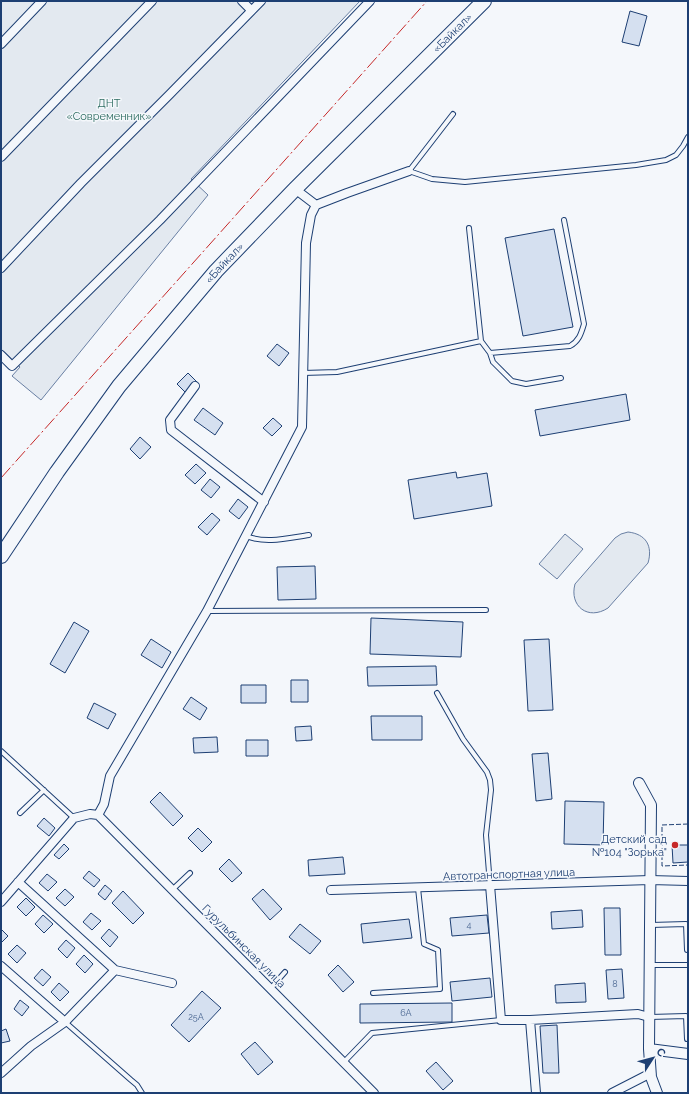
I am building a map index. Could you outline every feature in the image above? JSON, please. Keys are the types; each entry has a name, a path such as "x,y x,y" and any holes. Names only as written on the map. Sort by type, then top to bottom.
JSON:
{"highway":[{"name":"«Байкал»","path":"1,556 57,472 119,386 216,271 295,189 484,1"}],"street":[{"path":"1,44 42,1"},
{"path":"1,157 152,1"},
{"path":"242,1 251,10"},
{"path":"1,268 81,183 261,1"},
{"path":"1,355 12,366 160,220 370,1"},
{"path":"1,902 74,818 90,814 98,816 104,804 110,776 207,611 302,428 306,242 311,215 316,205 410,171"},
{"path":"295,189 316,205"},
{"path":"195,386 170,420 171,430 264,502"},
{"path":"639,783 651,805 649,1050 651,1073 657,1093"},
{"name":"Гурульбинская улица","path":"98,816 374,1093"},
{"name":"Автотранспортная улица","path":"331,890 650,880 688,881"},
{"path":"18,882 115,970 172,983"},
{"path":"490,885 501,1020 530,1020 638,1014 649,1017"},
{"path":"1,966 65,1022"},
{"path":"1,1073 31,1046 65,1022 115,970"},
{"path":"530,1020 536,1093"},
{"path":"649,1050 688,1054"},
{"path":"612,1093 651,1073"}],"lane":[{"path":"453,114 410,171 432,179 465,182 636,165 666,160 676,155 688,137"},
{"path":"490,353 570,346 577,342 584,324 564,220"},
{"path":"469,228 481,341 490,353 493,362 512,381 526,384 561,378"},
{"path":"303,373 337,372 481,341"},
{"path":"246,536 265,540 309,535"},
{"path":"207,611 486,610"},
{"path":"437,693 463,739 487,772 490,780 491,790 486,835 490,885"},
{"path":"1,751 74,818"},
{"path":"20,813 44,790"},
{"path":"172,890 190,873"},
{"path":"373,993 440,989 438,950 424,944 418,888"},
{"path":"650,925 686,924 687,950"},
{"path":"650,965 688,965"},
{"path":"271,988 285,972"},
{"path":"649,1017 686,1016 687,1039"},
{"path":"344,1062 372,1033 501,1020"},
{"path":"65,1022 131,1080 142,1093"}],"green space":[{"name":"ДНТ «Современник»","path":"1,1 360,1 191,179 208,195 41,400 12,376 20,367 1,349"},
{"path":"628,532 639,535 647,542 650,551 648,563 608,608 601,612 587,612 578,605 575,599 575,584 615,538"},
{"path":"565,534 583,549 557,579 539,564"}],"building":[{"path":"630,11 647,16 639,46 622,42"},
{"path":"554,229 573,327 523,336 505,238"},
{"path":"277,344 289,353 279,366 267,356"},
{"path":"188,373 197,382 186,393 177,384"},
{"path":"626,394 630,420 540,436 535,410"},
{"path":"203,408 223,423 215,435 194,420"},
{"path":"273,418 282,426 272,436 263,428"},
{"path":"140,437 151,447 140,459 130,449"},
{"path":"196,464 206,473 195,484 185,475"},
{"path":"456,472 457,478 487,473 492,506 414,519 408,480"},
{"path":"210,479 220,487 211,498 201,490"},
{"path":"238,499 248,507 239,519 229,511"},
{"path":"212,513 220,520 207,535 198,527"},
{"path":"315,566 316,599 278,600 277,567"},
{"path":"371,618 463,622 461,657 370,654"},
{"path":"74,622 89,631 65,673 50,664"},
{"path":"151,639 171,652 162,668 141,655"},
{"path":"549,639 553,710 528,711 524,640"},
{"path":"436,666 437,685 368,686 367,667"},
{"path":"291,680 308,680 308,702 291,702"},
{"path":"241,685 266,685 266,703 241,703"},
{"path":"191,697 207,708 200,720 183,709"},
{"path":"94,703 116,714 108,729 87,718"},
{"path":"371,716 422,716 422,740 372,740"},
{"path":"311,726 312,740 296,741 295,727"},
{"path":"217,737 218,752 194,753 193,738"},
{"path":"246,740 268,740 268,756 246,756"},
{"path":"548,753 552,799 536,801 532,754"},
{"path":"160,792 183,816 173,826 150,802"},
{"path":"565,801 604,802 603,845 564,844"},
{"path":"44,818 55,828 49,836 37,826"},
{"path":"198,828 212,842 202,852 188,838"},
{"path":"64,844 69,849 59,859 54,855"},
{"path":"672,845 688,845 688,862 673,863"},
{"path":"343,857 345,874 309,876 308,860"},
{"path":"229,859 242,873 232,882 219,869"},
{"path":"89,871 100,880 94,887 83,878"},
{"path":"47,874 57,882 48,891 39,883"},
{"path":"105,885 112,891 105,900 98,894"},
{"path":"65,889 74,897 65,906 56,898"},
{"path":"263,889 282,909 270,920 252,899"},
{"path":"123,891 144,913 133,924 112,903"},
{"path":"26,898 35,907 26,916 17,907"},
{"path":"604,908 620,908 621,955 605,955"},
{"path":"582,910 583,927 552,929 551,912"},
{"path":"91,913 101,921 92,930 83,922"},
{"path":"43,915 53,924 44,933 35,924"},
{"path":"487,915 489,933 452,936 450,918"},
{"path":"409,919 412,938 363,943 361,924"},
{"path":"300,924 321,941 310,954 289,937"},
{"path":"1,929 8,936 1,943"},
{"path":"109,929 118,937 110,947 101,938"},
{"path":"66,940 75,948 67,958 58,949"},
{"path":"17,945 26,953 17,963 8,954"},
{"path":"84,955 93,964 85,973 76,964"},
{"path":"338,965 354,982 343,992 328,975"},
{"path":"42,969 51,977 43,986 34,978"},
{"path":"622,969 624,998 608,999 606,970"},
{"path":"490,978 492,997 452,1001 450,982"},
{"path":"59,983 69,992 60,1001 51,992"},
{"path":"585,983 586,1002 556,1003 555,985"},
{"path":"202,991 221,1008 189,1042 171,1025"},
{"path":"20,1000 29,1007 22,1016 14,1009"},
{"path":"452,1003 452,1022 360,1023 360,1004"},
{"path":"557,1025 559,1073 543,1073 540,1026"},
{"path":"6,1029 10,1041 1,1043 1,1031"},
{"path":"255,1042 273,1062 258,1075 241,1054"},
{"path":"436,1062 453,1081 443,1090 426,1071"}],"fence":[{"path":"688,824 662,825 662,866 688,865"}],"power":[{"path":"1,478 427,1"}],"place":[{"name":"Детский сад №104 \"Зорька\"","path":"675,845"}]}
